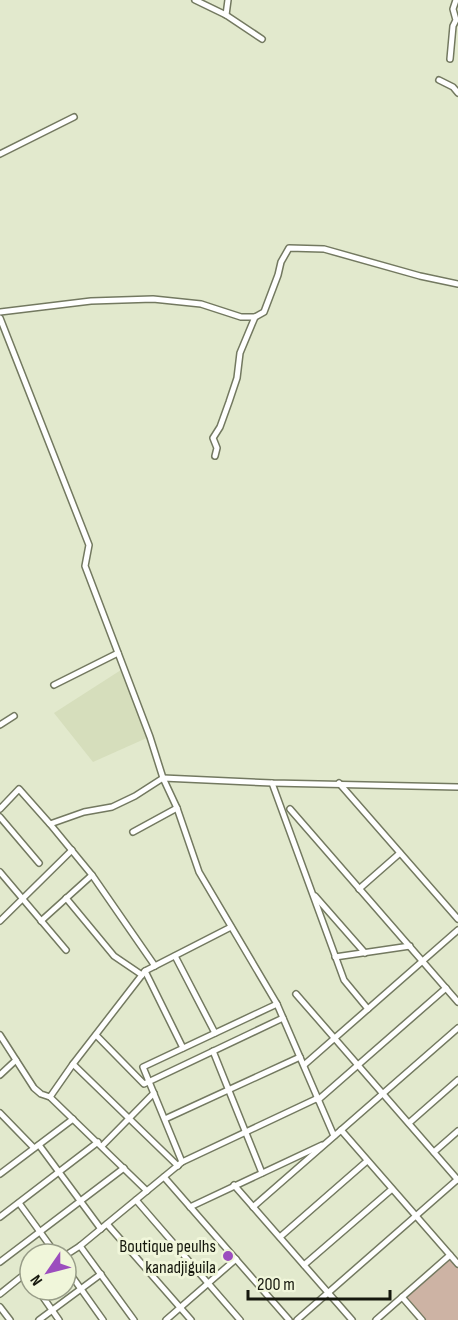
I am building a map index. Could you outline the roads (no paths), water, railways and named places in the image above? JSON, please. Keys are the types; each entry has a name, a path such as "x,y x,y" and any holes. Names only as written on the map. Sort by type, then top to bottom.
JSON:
{"street":[{"path":"195,0 226,15 262,39"},
{"path":"226,15 228,0"},
{"path":"450,59 453,26 456,20 453,9 456,0"},
{"path":"439,80 453,87 458,93"},
{"path":"0,154 74,117"},
{"path":"0,312 91,301 153,299 201,304 241,316 255,317 264,312 281,262 289,249 324,249 420,276 458,284"},
{"path":"215,456 217,448 213,438 220,427 229,402 237,378 240,352 255,317"},
{"path":"0,318 89,545 85,566 199,872 277,1004 334,1136"},
{"path":"0,338 7,335"},
{"path":"54,685 118,652"},
{"path":"0,725 14,716"},
{"path":"51,824 84,812 112,807 135,796 163,778 458,787"},
{"path":"272,783 344,980 368,1009"},
{"path":"339,783 458,920"},
{"path":"1,804 20,789 92,875 155,966"},
{"path":"133,832 177,808"},
{"path":"290,809 458,1002"},
{"path":"0,817 39,863"},
{"path":"0,921 72,850"},
{"path":"359,888 400,853"},
{"path":"0,872 66,950"},
{"path":"41,921 92,875"},
{"path":"312,893 365,953"},
{"path":"66,898 114,956 144,973 183,1048"},
{"path":"50,1097 144,973 231,927"},
{"path":"304,1065 458,930"},
{"path":"336,957 410,946"},
{"path":"175,956 215,1033"},
{"path":"123,1320 132,1317 80,1246 180,1164 318,1099 446,988"},
{"path":"296,994 458,1179 297,1320"},
{"path":"180,1164 165,1119 143,1067 277,1004"},
{"path":"96,1035 144,1084 283,1018"},
{"path":"253,1207 458,1028"},
{"path":"0,1035 34,1088 50,1097 147,1191"},
{"path":"213,1052 262,1173"},
{"path":"165,1119 300,1057"},
{"path":"0,1075 16,1060"},
{"path":"74,1064 180,1164"},
{"path":"409,1123 458,1080"},
{"path":"0,1217 100,1144 154,1093"},
{"path":"0,1113 36,1146 59,1172 101,1229"},
{"path":"0,1174 73,1119"},
{"path":"341,1130 458,1264"},
{"path":"434,1152 458,1131"},
{"path":"190,1207 328,1141"},
{"path":"280,1237 368,1161"},
{"path":"0,1262 124,1168"},
{"path":"164,1177 289,1320"},
{"path":"234,1185 352,1320"},
{"path":"304,1265 392,1189"},
{"path":"136,1200 240,1320"},
{"path":"19,1203 48,1242"},
{"path":"107,1224 192,1320"},
{"path":"376,1320 450,1255"},
{"path":"166,1320 236,1259"},
{"path":"39,1320 100,1274"},
{"path":"0,1294 18,1279"},
{"path":"78,1284 104,1320"},
{"path":"402,1297 422,1320"},
{"path":"46,1302 59,1320"},
{"path":"0,1307 3,1316 10,1320"}],"place":[{"name":"Boutique peulhs kanadjiguila","path":"228,1256"}]}
